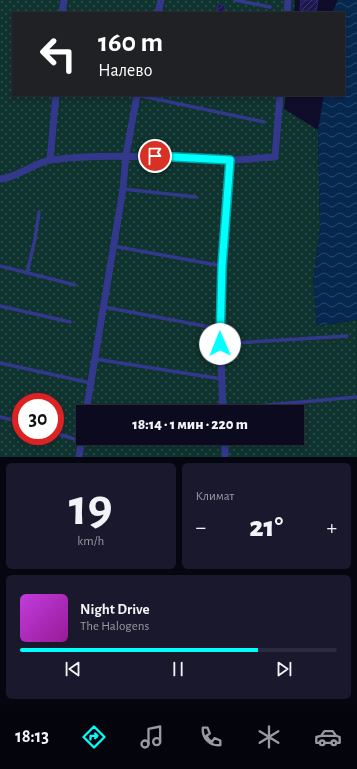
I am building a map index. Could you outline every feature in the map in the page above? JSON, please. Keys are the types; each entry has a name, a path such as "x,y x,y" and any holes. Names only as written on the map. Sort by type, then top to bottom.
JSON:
{"street":[{"path":"62,12 64,0"},
{"path":"158,12 161,0"},
{"path":"287,12 288,0"},
{"path":"50,160 56,96"},
{"path":"87,405 123,189 126,155 137,96"},
{"path":"0,179 6,179 32,165 50,160 126,155 230,160 275,157 280,96"},
{"path":"223,405 220,329 222,266 230,160"},
{"path":"79,457 80,445"},
{"path":"225,445 226,457"}],"lane":[{"path":"235,0 270,7"},
{"path":"142,96 264,122"},
{"path":"123,189 196,197"},
{"path":"27,273 35,239 39,212"},
{"path":"113,246 222,266"},
{"path":"0,266 75,284"},
{"path":"0,306 70,322"},
{"path":"104,307 220,329"},
{"path":"220,344 347,336"},
{"path":"95,359 222,379"},
{"path":"0,363 91,383"},
{"path":"277,405 357,396"},
{"path":"0,417 12,420"},
{"path":"64,435 76,439"}],"green space":[{"path":"0,0 295,0 294,12 12,12 12,96 286,96 284,109 318,130 320,229 313,282 317,326 357,320 357,457 0,457"}],"water":[{"path":"338,0 357,0 357,320 317,326 313,282 320,229 318,130 324,96 345,96 345,12 332,12"}],"building":[{"path":"301,0 318,0 316,12 300,10"},
{"path":"219,4 225,6 223,12 216,12"}],"route":[{"path":"155,156 230,160 222,266 220,344"}]}
